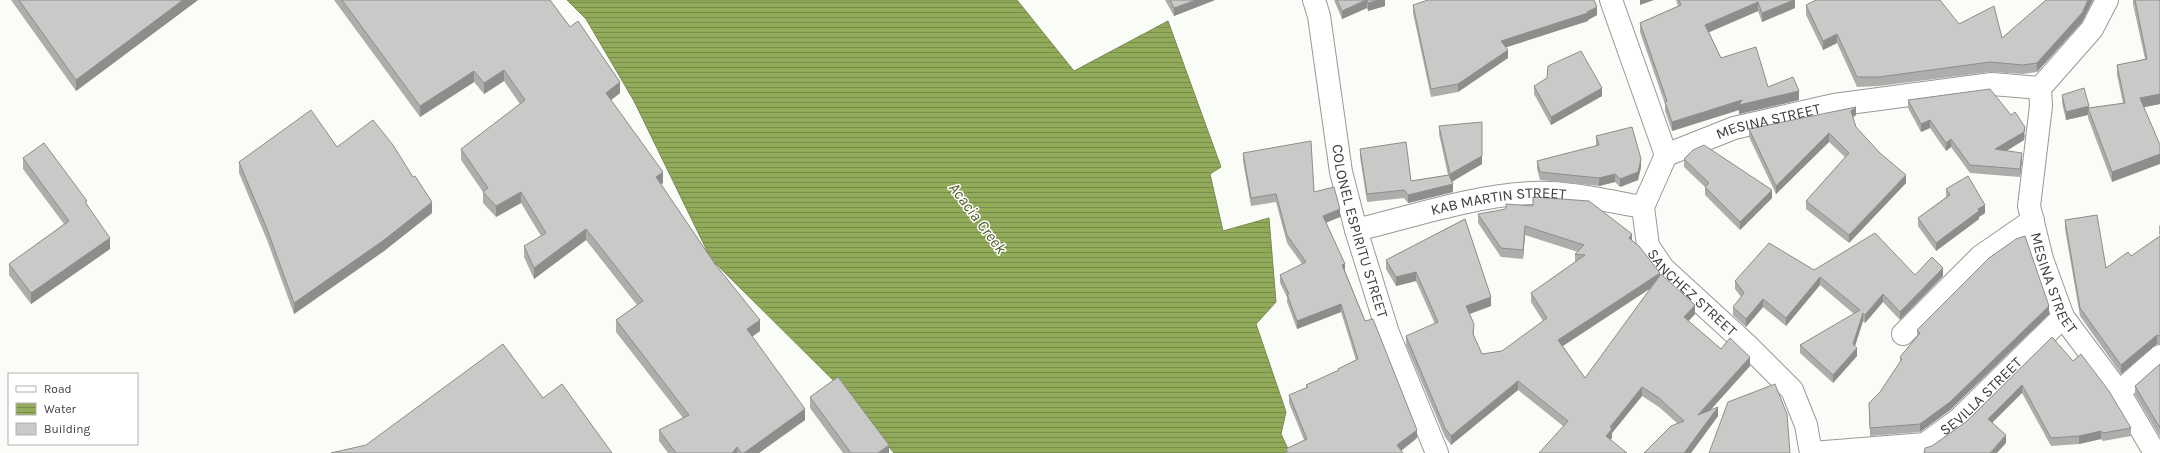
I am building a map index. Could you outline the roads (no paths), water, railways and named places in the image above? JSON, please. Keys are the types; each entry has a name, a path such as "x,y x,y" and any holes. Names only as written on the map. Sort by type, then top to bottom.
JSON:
{"street":[{"name":"COLONEL ESPIRITU STREET","path":"1314,0 1319,16 1341,172 1356,230 1388,333 1437,453"},
{"path":"1611,0 1666,155 1643,207"},
{"path":"2040,88 2092,29 2107,0"},
{"name":"MESINA STREET","path":"1666,155 1734,128 1834,105 1992,84 2040,88 2041,106 2029,206 2042,259 2064,317 2119,392 2155,453"},
{"name":"KAB MARTIN STREET","path":"1356,230 1479,199 1532,193 1574,196 1643,207"},
{"name":"SANCHEZ STREET","path":"1643,207 1648,246 1663,268 1746,344 1792,390 1806,425 1812,453"},
{"path":"1903,334 1981,256 2033,220"},
{"name":"SEVILLA STREET","path":"1812,453 1925,444 1958,420 2064,317"},
{"path":"2119,392 2160,356"}],"water":[{"name":"Acacia Creek","path":"567,0 1017,0 1074,71 1168,21 1221,167 1210,174 1223,231 1269,218 1276,302 1256,324 1286,412 1281,434 1290,453 894,453 842,389 711,259 634,101 586,19"}]}
